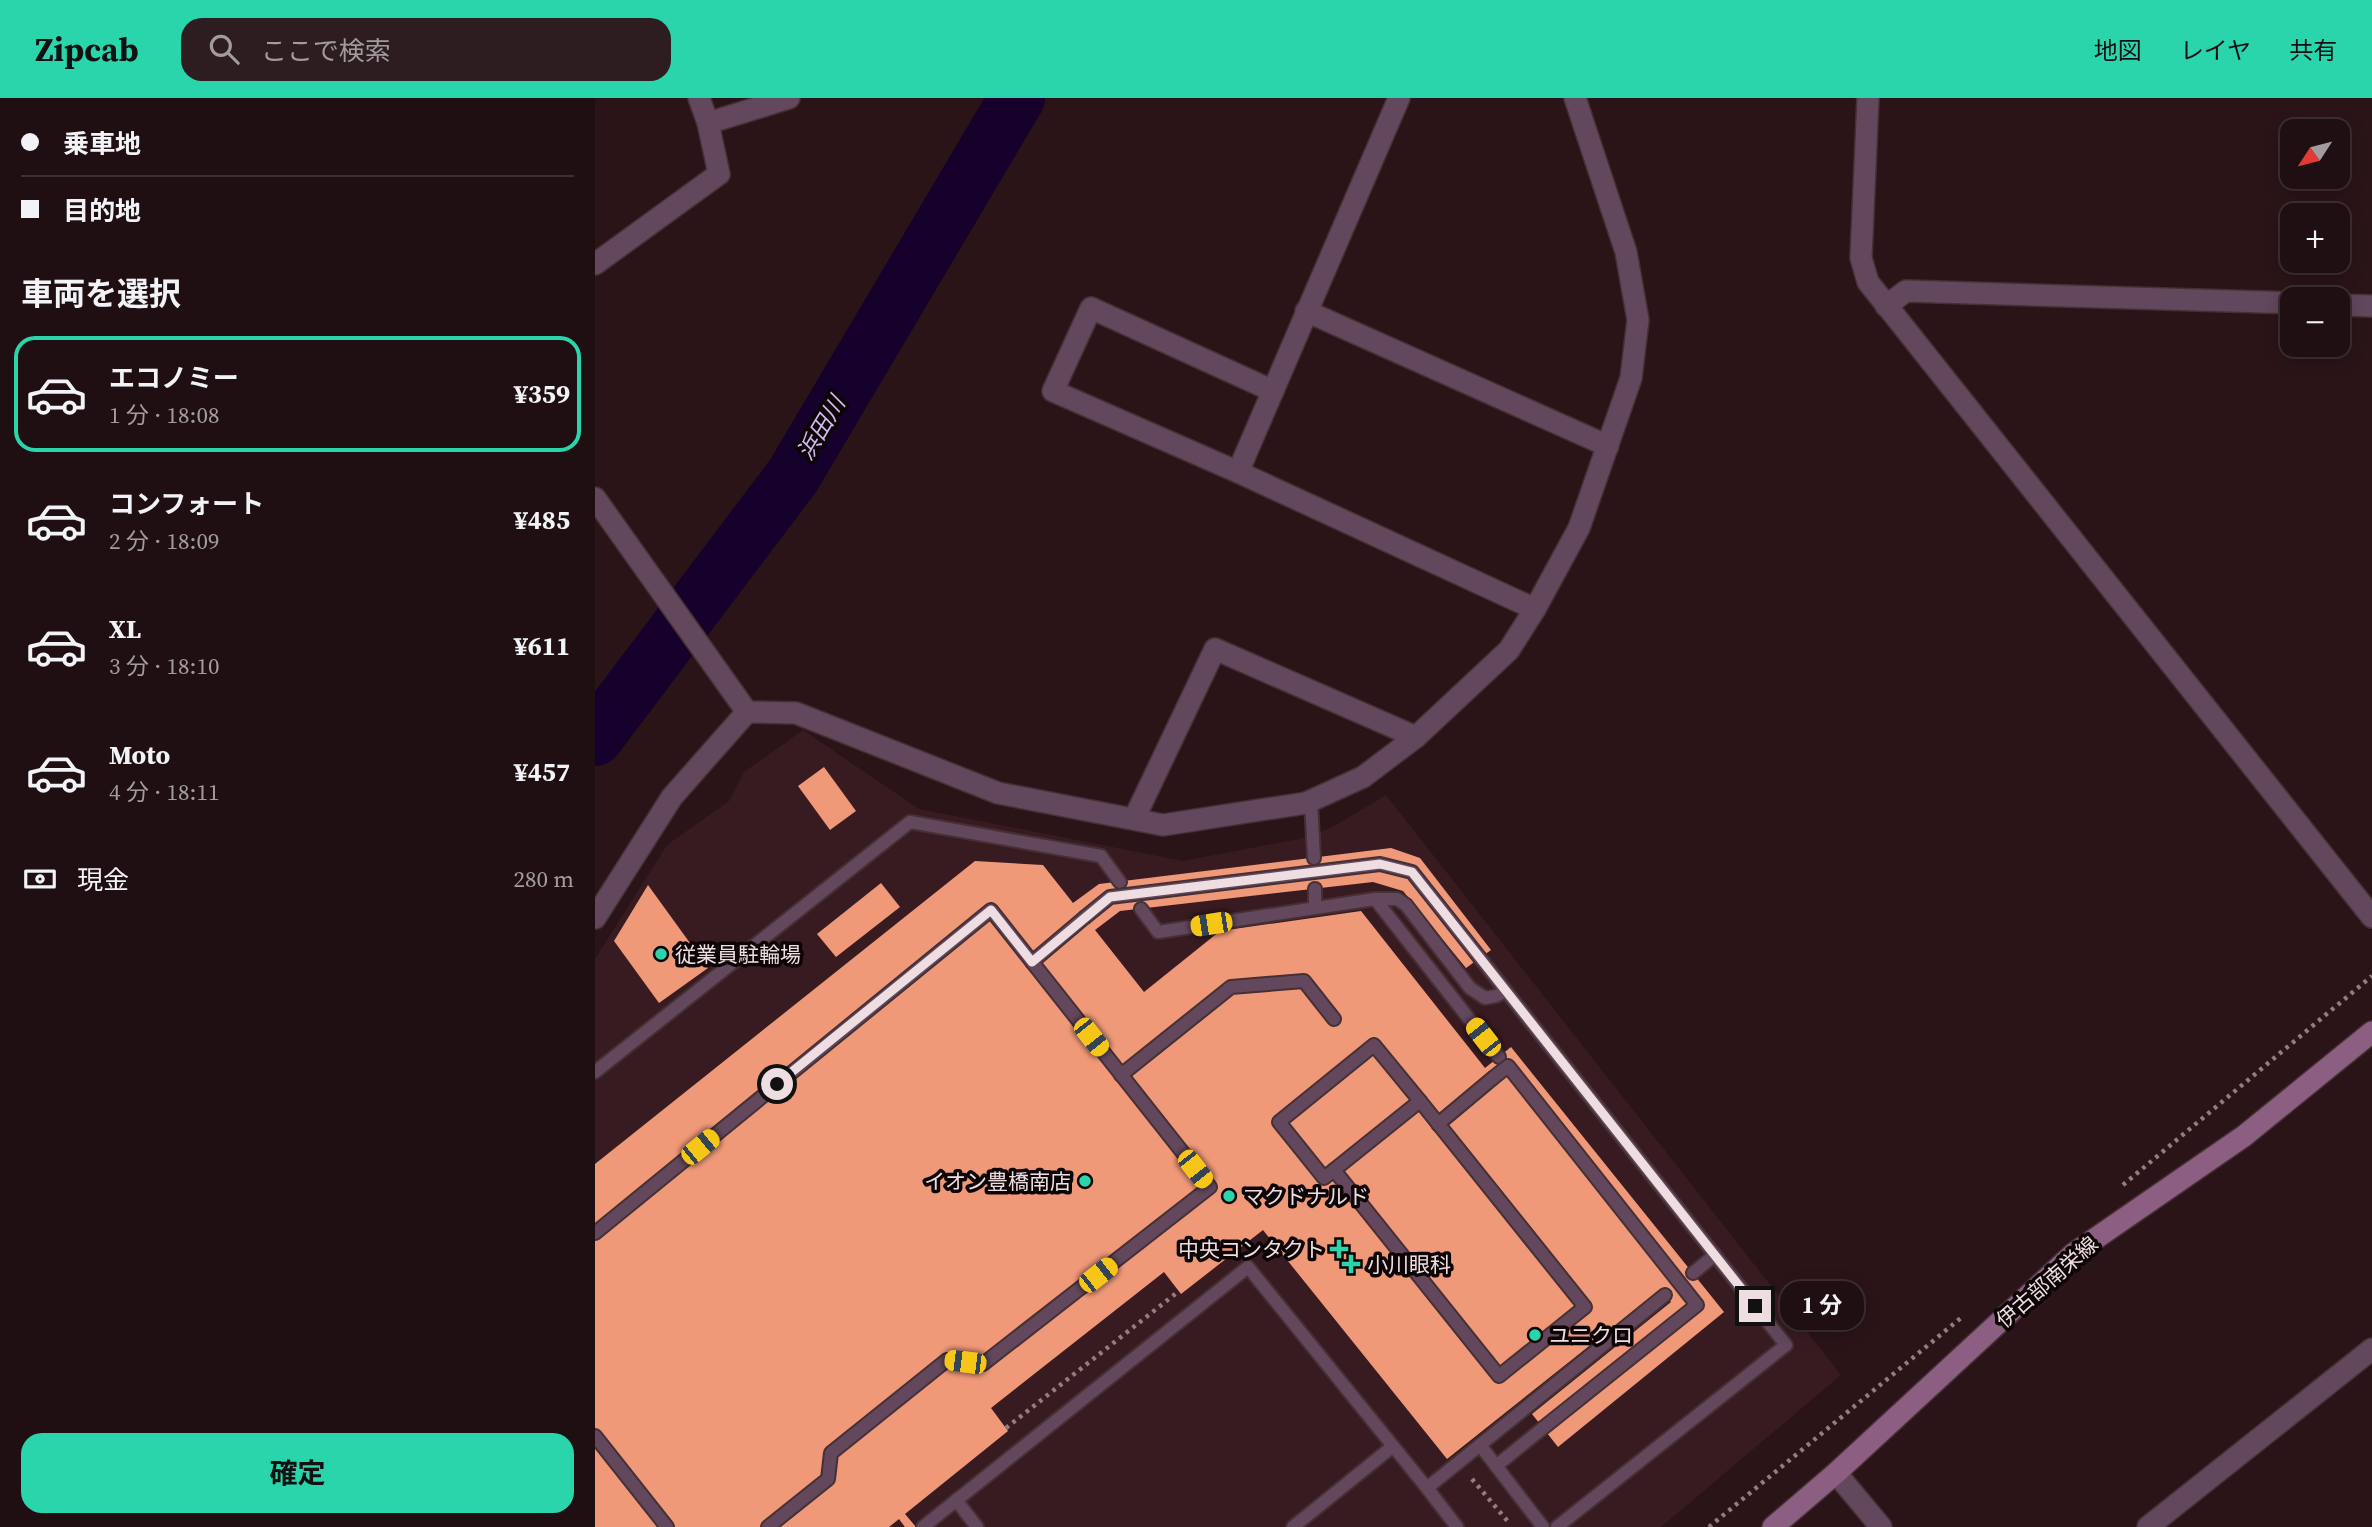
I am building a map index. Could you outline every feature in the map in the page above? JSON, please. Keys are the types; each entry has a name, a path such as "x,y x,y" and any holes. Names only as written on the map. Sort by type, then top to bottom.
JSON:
{"main road":[{"name":"伊古部南栄線","path":"1773,1527 1836,1473 2073,1254 2244,1136 2372,1032"}],"street":[{"path":"595,264 719,174 708,123 699,98"},
{"path":"708,123 789,98"},
{"path":"1238,472 1399,98"},
{"path":"595,498 742,706 796,713 998,793 1163,825 1306,803 1363,777 1416,737 1509,650 1579,528 1631,378 1638,320 1626,251 1575,98"},
{"path":"1868,98 1861,258 1868,282 2372,918"},
{"path":"1886,306 1906,291 2280,303"},
{"path":"2350,305 2372,306"},
{"path":"1273,391 1091,308 1053,391 1535,608"},
{"path":"1306,312 1608,446"},
{"path":"1134,820 1215,649 1416,737"},
{"path":"595,918 672,797 742,706"},
{"path":"2148,1527 2372,1349"},
{"path":"1836,1473 1881,1527"}],"lane":[{"path":"1311,800 1314,858"},
{"path":"595,1072 910,822 1101,856 1120,882"},
{"path":"1032,962 1110,897 1380,864 1412,872 1786,1345 1557,1527"},
{"path":"1315,889 1315,908"},
{"path":"1375,899 1499,1056"},
{"path":"1141,909 1159,932 1375,899 1398,899 1406,905 1470,988 1485,998 1506,991"},
{"path":"595,1233 991,910 1210,1187 983,1364 947,1360 831,1453 828,1479 768,1527"},
{"path":"1121,1075 1231,987 1304,981 1335,1019"},
{"path":"1334,1170 1499,1376 1585,1307 1420,1101 1374,1045 1279,1122 1324,1178 1420,1101"},
{"path":"1438,1124 1508,1066 1697,1305 1496,1466"},
{"path":"1693,1273 1715,1255"},
{"path":"923,1527 1248,1267 1457,1527"},
{"path":"1427,1488 1665,1295"},
{"path":"595,1436 667,1527"},
{"path":"1480,1445 1543,1527"},
{"path":"1293,1527 1392,1447"},
{"path":"956,1500 977,1527"}],"path":[{"path":"1006,1428 1179,1291"},
{"path":"1458,1462 1512,1527"}],"shaded area":[{"path":"803,730 919,809 1183,861 1299,839 1329,829 1386,795 1841,1375 1661,1527 595,1527 595,959 667,845 729,801 744,772"}],"building":[{"path":"824,767 856,811 830,830 798,786"},
{"name":"イオン豊橋南店","path":"1391,848 1420,858 1491,950 1466,968 1403,891 1373,882 1120,911 1095,930 1144,992 1220,931 1361,911 1485,1068 1511,1047 1724,1312 1558,1447 1532,1414 1671,1302 1661,1289 1447,1459 1263,1230 1181,1294 1164,1272 991,1408 1008,1431 905,1514 916,1527 905,1527 899,1519 889,1527 595,1527 595,1164 975,861 1043,865 1073,903 1099,884"},
{"path":"881,883 900,907 836,957 817,934"},
{"name":"従業員駐輪場","path":"648,885 708,968 659,1003 614,941"}],"waterway":[{"name":"浜田川","path":"595,738 793,476 1017,98"}],"place":[{"name":"従業員駐輪場","path":"661,954"},
{"name":"イオン豊橋南店","path":"1085,1181"},
{"name":"マクドナルド","path":"1229,1196"},
{"name":"中央コンタクト","path":"1339,1249"},
{"name":"小川眼科","path":"1351,1264"},
{"name":"ユニクロ","path":"1535,1335"}],"route":[{"path":"777,1084 991,910 1032,962 1110,897 1380,864 1412,872 1755,1306"}]}
